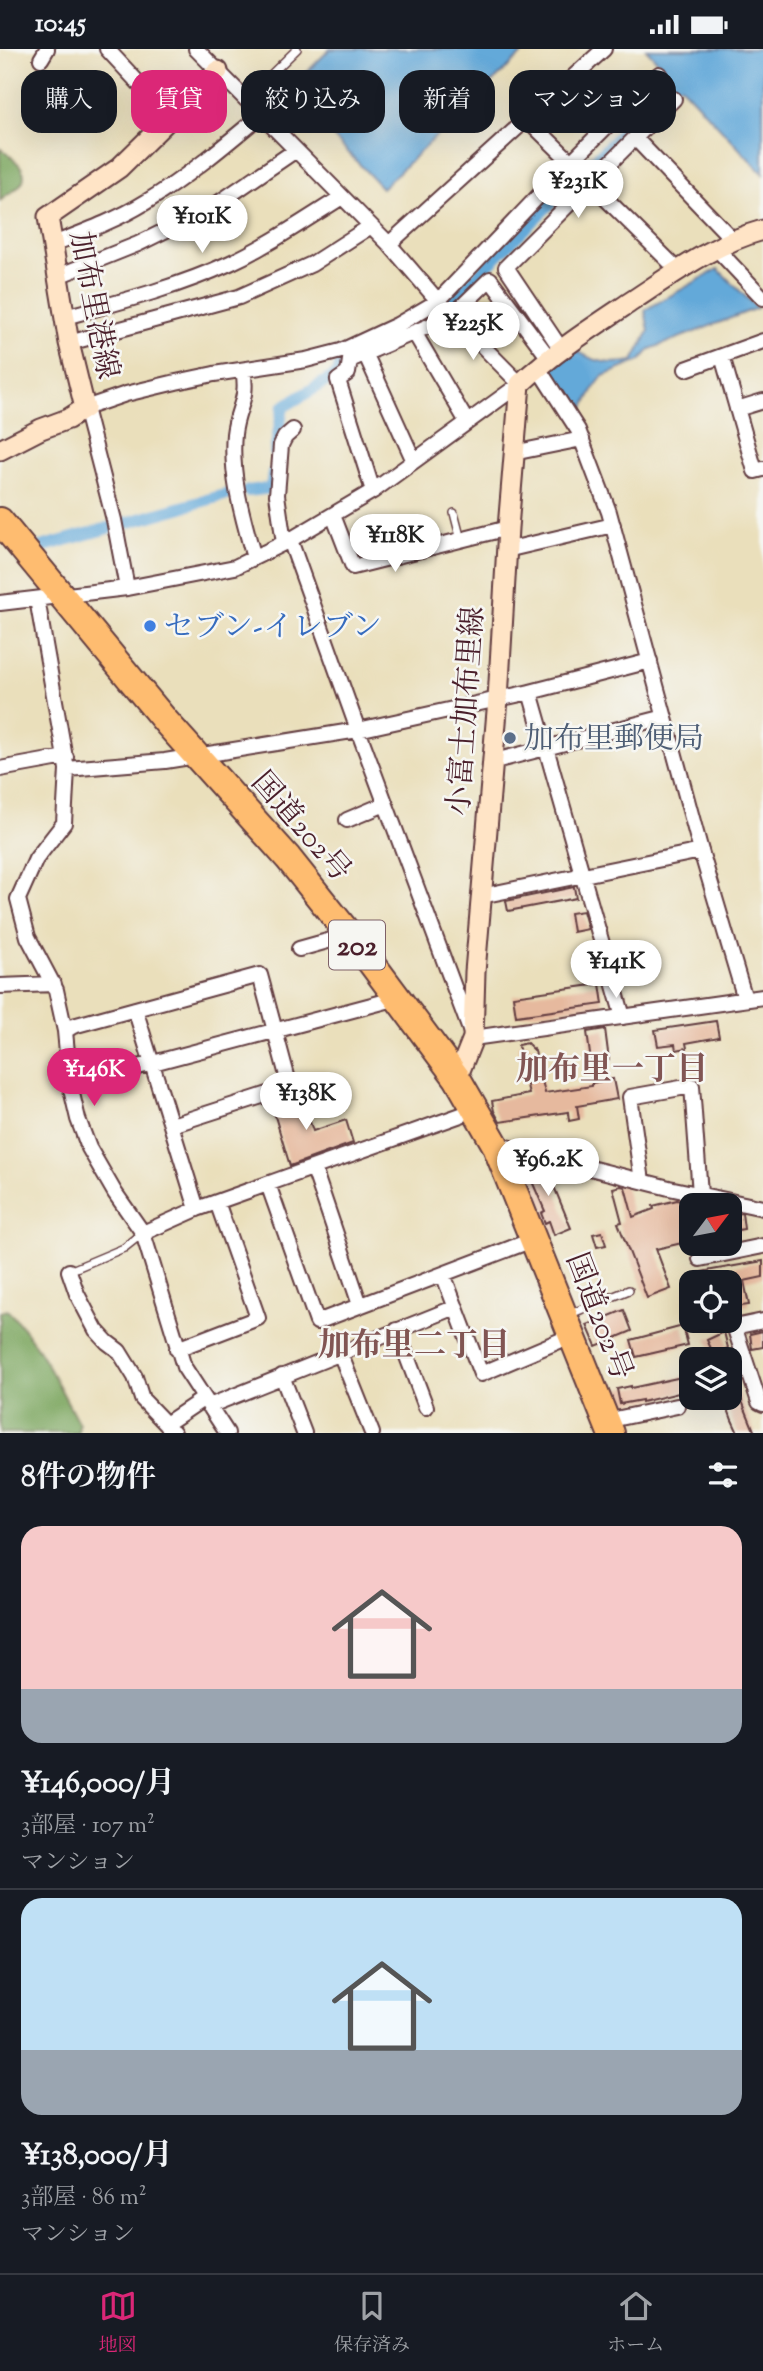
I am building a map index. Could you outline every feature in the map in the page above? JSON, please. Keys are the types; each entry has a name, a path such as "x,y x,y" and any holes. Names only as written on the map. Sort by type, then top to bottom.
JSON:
{"highway":[{"name":"国道202号","path":"0,521 167,723 288,858 457,1078 495,1145 609,1427"}],"main road":[{"name":"加布里港線","path":"0,450 41,429 68,419 85,408 69,344 48,217 119,169 156,133"},
{"path":"520,384 549,358 678,270 725,244 763,230"},
{"name":"小富士加布里線","path":"457,1078 473,1038 481,896 520,384"}],"street":[{"path":"107,49 131,75"},
{"path":"196,49 217,70"},
{"path":"581,70 604,49"},
{"path":"227,80 241,94"},
{"path":"52,244 101,225 143,204 206,162 241,132"},
{"path":"0,603 127,588 235,567 287,541 373,491 520,384 452,316 389,244 279,133"},
{"path":"389,244 512,133"},
{"path":"541,133 571,162"},
{"path":"127,588 115,524 85,408 151,388 214,374 306,361 341,351 397,325 438,301 600,133"},
{"path":"373,491 338,380 348,373 350,360 452,316 506,267 640,133"},
{"path":"635,138 725,244 763,298"},
{"path":"58,277 138,244 211,208 296,150"},
{"path":"590,183 678,270"},
{"path":"65,317 110,305 229,263 276,239 342,197"},
{"path":"69,344 239,297 312,264 371,226"},
{"path":"506,267 549,358 613,525 701,851 744,995"},
{"path":"490,279 549,358"},
{"path":"414,333 467,422"},
{"path":"686,369 763,341"},
{"path":"365,353 414,461"},
{"path":"722,356 755,471 763,468"},
{"path":"243,370 246,395 234,433 234,457 239,505 254,558"},
{"path":"737,409 763,401"},
{"path":"293,430 281,445 277,495 287,541 473,1038 622,1012 744,995 763,997"},
{"path":"513,453 582,439"},
{"path":"333,515 353,566 508,529"},
{"path":"506,550 613,525"},
{"path":"37,600 67,763 64,823 36,859 18,899 28,937 54,984 65,1031 78,1119 89,1148 115,1193 143,1233 184,1367 227,1433"},
{"path":"0,769 67,763 129,766 197,757 358,730 530,692 650,661"},
{"path":"530,692 622,1012"},
{"path":"491,762 665,717"},
{"path":"347,820 385,804"},
{"path":"481,896 701,851"},
{"path":"299,949 349,935"},
{"path":"65,1031 73,1026 260,975 289,1087 172,1125"},
{"path":"0,986 54,984"},
{"path":"71,1085 398,998"},
{"path":"135,1009 197,1209"},
{"path":"642,1181 630,1097 692,1086 700,1193"},
{"path":"143,1233 197,1209 475,1110"},
{"path":"495,1145 696,1193"},
{"path":"314,1169 360,1305"},
{"path":"268,1184 317,1322 535,1239"},
{"path":"177,1349 258,1318 217,1202"},
{"path":"742,1203 763,1208"},
{"path":"699,1259 763,1246"},
{"path":"69,1271 77,1294 96,1330 119,1351 135,1377 142,1399 170,1428 206,1402 456,1307"},
{"path":"443,1274 481,1374 568,1326"},
{"path":"763,1321 739,1326 736,1332 759,1402 763,1404"},
{"path":"397,1330 426,1407"},
{"path":"340,1353 372,1433"},
{"path":"282,1375 304,1433"},
{"path":"609,1427 677,1406"}],"lane":[{"path":"276,70 297,49"},
{"path":"454,513 461,540"},
{"path":"404,528 410,552"},
{"path":"69,1271 124,1248 143,1233"},
{"path":"568,1326 629,1290"}],"green space":[{"path":"0,148 20,165 24,176 18,187 0,201"},
{"path":"7,1310 47,1364 79,1424 78,1433 0,1433 0,1312"}],"water":[{"path":"330,49 527,49 495,80 495,70 399,70 399,133 439,133 382,188 330,133 385,133 385,70 309,70"},
{"path":"646,49 763,49 763,174 676,81 676,70 666,70"},
{"path":"718,269 757,308 650,349 640,361 603,376 580,415 549,367 576,350 604,362 633,361 649,331 645,310"}],"building":[{"path":"574,887 576,898 508,911 506,901"},
{"path":"583,911 588,929 573,932 570,913"},
{"path":"600,984 603,1004 516,1016 513,996"},
{"path":"716,1021 719,1037 686,1043 687,1048 676,1050 675,1044 658,1046 655,1030"},
{"path":"605,1029 609,1060 591,1062 587,1032"},
{"path":"527,1043 535,1051 545,1093 592,1086 592,1083 613,1079 617,1099 577,1106 579,1119 569,1121 568,1112 500,1122 492,1101 529,1094 518,1045"},
{"path":"299,1089 313,1131 346,1120 353,1143 290,1166 271,1103 294,1096"},
{"path":"524,1163 546,1167 571,1228 554,1235 549,1221 545,1223 541,1213 545,1211"},
{"path":"625,1187 633,1217 654,1209 653,1206 679,1200 679,1244 656,1249 671,1289 647,1298 618,1223 622,1222 613,1188"},
{"path":"602,1232 606,1245 597,1247 593,1234"},
{"path":"763,1261 763,1277 744,1281 749,1305 742,1306 742,1270 712,1270"},
{"path":"624,1310 632,1331 596,1346 587,1325"},
{"path":"679,1327 679,1333 685,1333 688,1345 636,1357 631,1340"},
{"path":"763,1331 763,1347 752,1349 750,1334"},
{"path":"724,1333 728,1347 710,1347 707,1340"},
{"path":"679,1378 679,1393 620,1404 617,1389"},
{"path":"742,1401 755,1433 738,1433 728,1410 742,1410"}],"waterway":[{"path":"399,332 438,314 681,75"},
{"path":"275,452 283,407 338,374 342,358 357,351"},
{"path":"248,491 271,488 273,473"},
{"path":"34,549 228,494"}],"place":[{"name":"セブン-イレブン","path":"150,626"},
{"name":"加布里郵便局","path":"510,738"}],"district":[{"name":"加布里一丁目","path":"612,1068"},
{"name":"加布里二丁目","path":"414,1344"}]}
